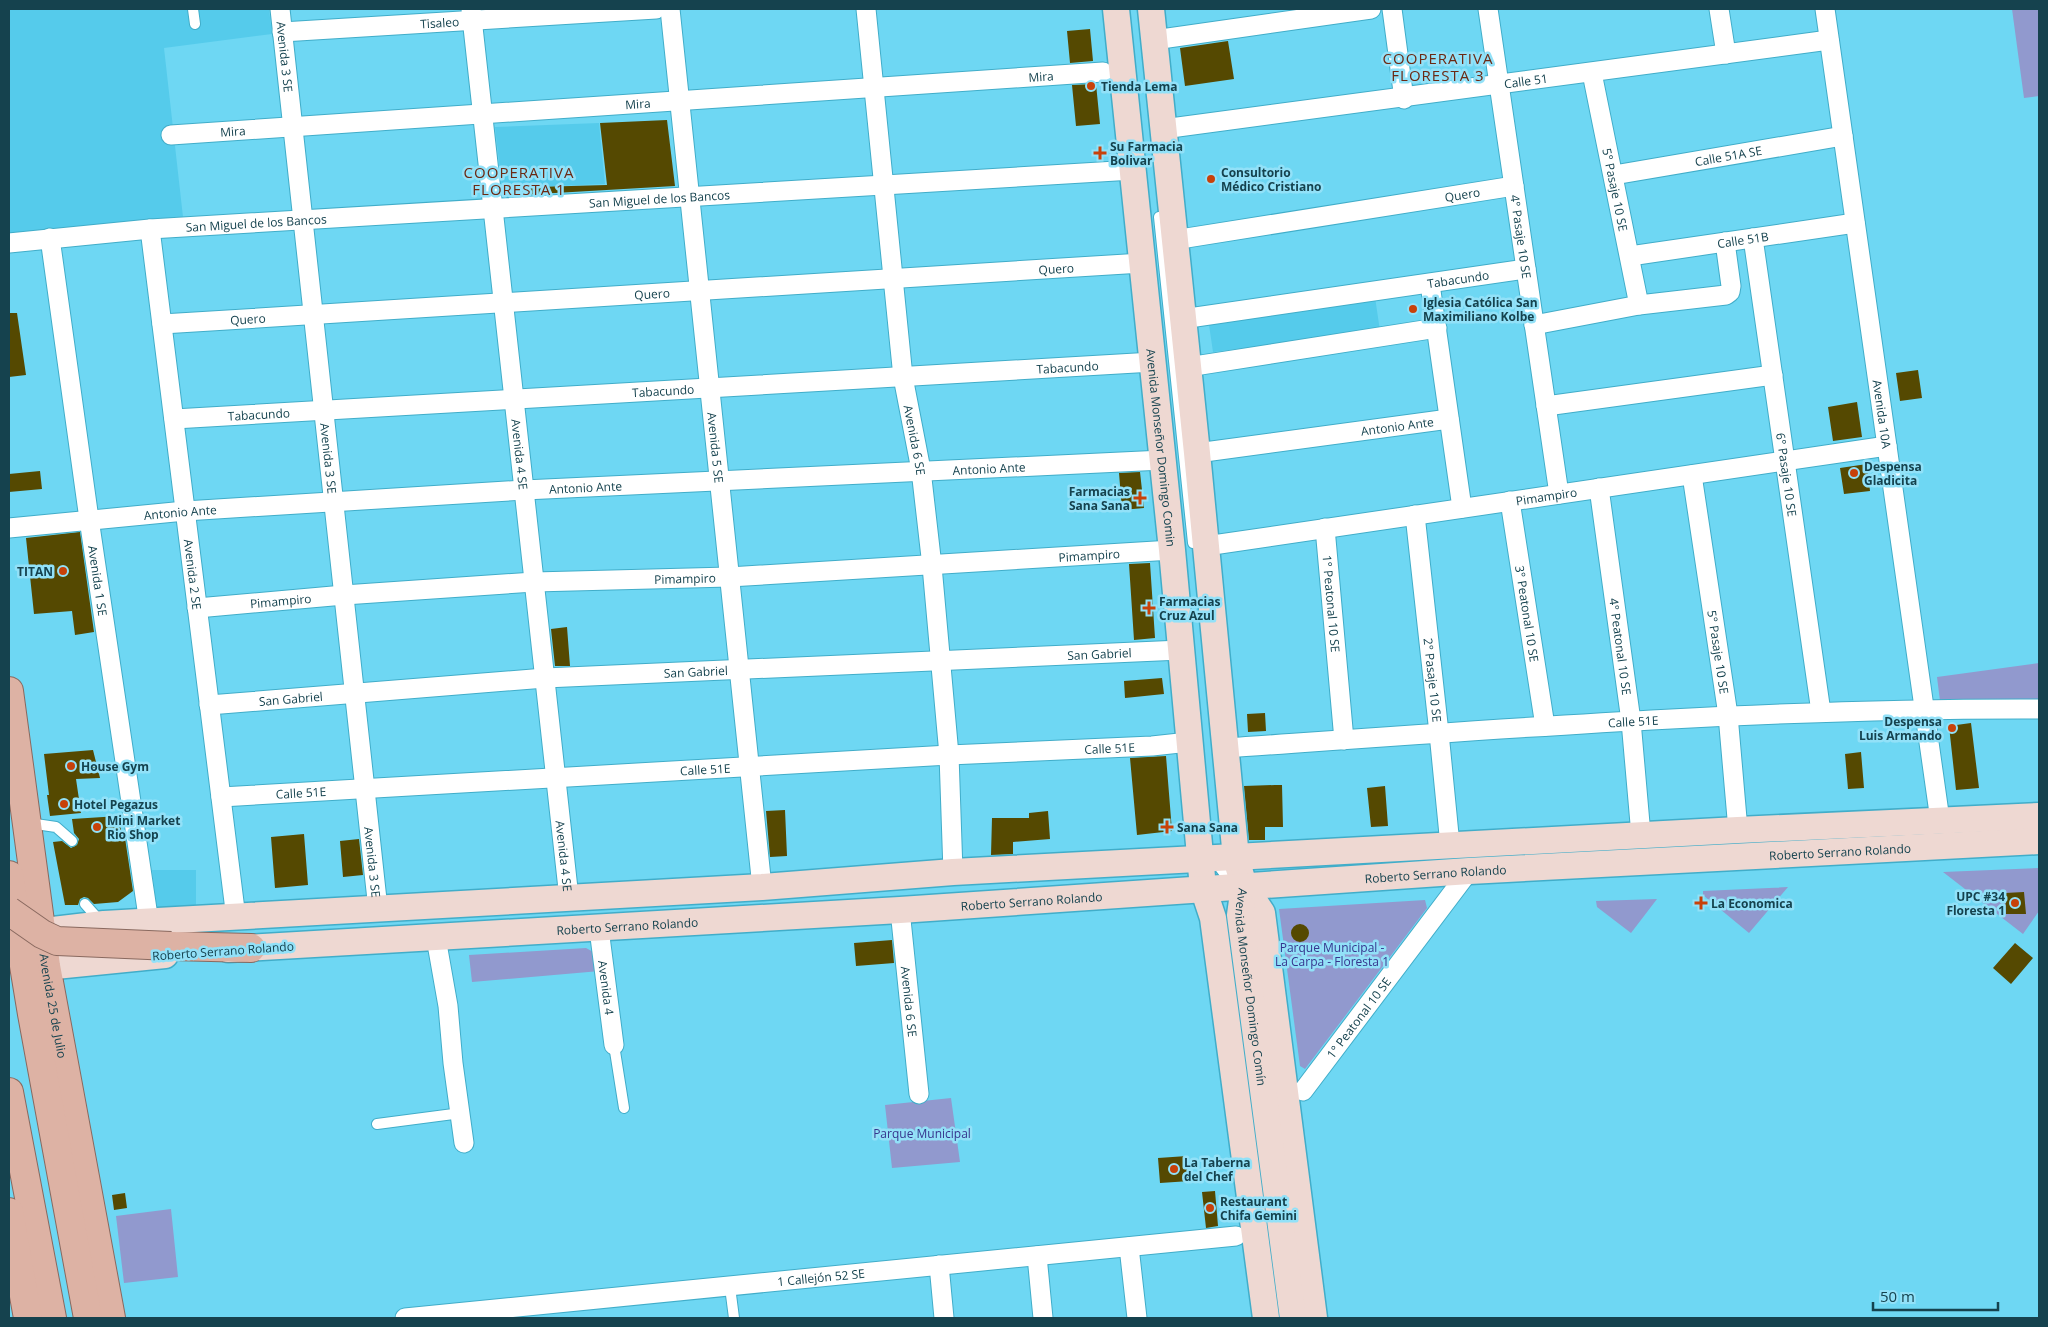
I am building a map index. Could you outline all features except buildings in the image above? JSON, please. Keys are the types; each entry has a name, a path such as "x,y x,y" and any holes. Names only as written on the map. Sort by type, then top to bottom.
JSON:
{"main road":[{"name":"Avenida Monseñor Domingo Comin","path":"1116,9 1163,460 1190,549 1226,748 1226,863 1203,888"},
{"name":"Avenida Monseñor Domingo Comin","path":"1151,9 1197,453 1181,650 1190,742 1226,863"},
{"name":"Avenida 25 de Julio","path":"9,691 28,822 22,925"},
{"name":"Roberto Serrano Rolando","path":"22,925 149,923 762,887 953,872 1226,863 1450,845 2039,816"},
{"name":"Roberto Serrano Rolando","path":"35,967 201,951 599,929 1203,888 1226,863 1469,871 2039,841"},
{"name":"Avenida Monseñor Domingo Comín","path":"1226,863 1240,915 1297,1266 1314,1318"},
{"name":"Avenida 25 de Julio","path":"9,875 35,967 112,1318"},
{"path":"1203,888 1195,920 1247,1318"},
{"path":"1203,888 1212,918 1266,1318"},
{"path":"22,925 57,941 251,948"},
{"name":"Avenida 25 de Julio","path":"35,967 88,1318"},
{"path":"9,1092 52,1318"},
{"path":"9,1212 28,1318"},
{"name":"Avenida Monseñor Domingo Comín","path":"1293,1318 1297,1266"}],"street":[{"name":"Avenida 3 SE","path":"280,9 378,910"},
{"name":"Tisaleo","path":"282,32 472,14 656,9"},
{"name":"Avenida 5 SE","path":"670,9 762,887"},
{"name":"Avenida 6 SE","path":"866,9 903,376 921,470 932,566 949,755 953,872"},
{"path":"1154,40 1371,9"},
{"path":"1392,9 1404,98"},
{"name":"4° Pasaje 10 SE","path":"1488,9 1559,494"},
{"path":"1719,9 1726,54"},
{"name":"Avenida 10A","path":"1825,9 1940,820"},
{"name":"Avenida 4 SE","path":"472,14 569,898"},
{"name":"Calle 51","path":"1163,130 1829,40"},
{"name":"Mira","path":"171,135 1103,72"},
{"name":"5° Pasaje 10 SE","path":"1592,73 1614,174 1639,305"},
{"name":"Calle 51A SE","path":"1614,174 1843,136"},
{"name":"San Miguel de los Bancos","path":"9,243 150,229 1133,170"},
{"name":"Quero","path":"1174,240 1514,186"},
{"name":"Calle 51B","path":"1630,256 1855,223"},
{"name":"Avenida 2 SE","path":"150,229 236,918"},
{"name":"Avenida 1 SE","path":"50,238 89,519 149,923"},
{"name":"6° Pasaje 10 SE","path":"1753,238 1821,712"},
{"path":"1534,324 1639,305 1726,295 1730,292 1731,286 1725,242"},
{"name":"Quero","path":"162,324 1142,263"},
{"name":"Tabacundo","path":"1182,319 1526,269"},
{"path":"1430,284 1462,508"},
{"path":"1188,366 1437,328"},
{"name":"Tabacundo","path":"174,419 1153,362"},
{"path":"1546,406 1773,375"},
{"name":"Antonio Ante","path":"1197,453 1449,419"},
{"name":"Pimampiro","path":"197,608 344,595 534,582 729,577 1190,549 1887,446"},
{"name":"Antonio Ante","path":"9,528 185,511 524,490 1163,460"},
{"name":"5° Pasaje 10 SE","path":"1692,475 1728,715 1738,830"},
{"name":"4° Peatonal 10 SE","path":"1599,488 1631,720 1641,836"},
{"name":"3° Peatonal 10 SE","path":"1510,501 1545,726"},
{"name":"2° Pasaje 10 SE","path":"1415,515 1450,845"},
{"name":"1° Peatonal 10 SE","path":"1324,528 1344,740"},
{"name":"San Gabriel","path":"209,705 545,678 1181,650"},
{"name":"Calle 51E","path":"1226,748 1728,715 1924,709 2039,709"},
{"name":"Calle 51E","path":"221,797 949,755 1152,746 1190,742"},
{"name":"1° Peatonal 10 SE","path":"1303,1091 1469,871"},
{"name":"Avenida 6 SE","path":"900,910 919,1094"},
{"name":"Avenida 4","path":"599,929 614,1046"},
{"path":"436,938 448,1006 453,1063 464,1143"},
{"name":"1 Callejón 52 SE","path":"405,1318 498,1314 730,1287 1236,1236"},
{"path":"1129,1247 1137,1318"},
{"path":"1037,1256 1043,1318"},
{"path":"939,1265 944,1318"}],"lane":[{"path":"192,9 195,24"},
{"name":"Avenida Monseñor Domingo Comin","path":"1124,9 1210,844 1226,863"},
{"name":"Avenida Monseñor Domingo Comin","path":"1158,206 1190,549"},
{"path":"28,822 56,827 72,841"},
{"name":"Roberto Serrano Rolando","path":"1226,863 1254,864 2039,824"},
{"name":"Roberto Serrano Rolando","path":"1226,863 2039,836"},
{"path":"85,904 104,924"},
{"path":"614,1046 624,1108"},
{"path":"377,1124 461,1113"},
{"path":"730,1287 734,1318"}],"shaded area":[{"path":"9,9 269,9 272,34 164,48 183,217 9,233"},
{"path":"599,123 605,184 502,188 495,127"},
{"path":"1375,297 1380,331 1213,352 1208,318"},
{"path":"152,870 196,870 196,911 157,912"}],"green space":[{"path":"2012,9 2039,9 2039,96 2024,98"},
{"path":"2039,663 2039,701 1940,701 1937,677"},
{"path":"2039,868 2039,911 2023,934 1943,872"},
{"path":"1788,887 1749,933 1703,895 1703,891"},
{"path":"1657,899 1631,933 1597,907 1596,901"},
{"name":"Parque Municipal - La Carpa - Floresta 1","path":"1425,900 1427,908 1305,1069 1300,1066 1279,909"},
{"path":"586,948 595,953 600,971 472,982 469,955"},
{"name":"Parque Municipal","path":"951,1098 960,1162 892,1168 885,1105"},
{"path":"171,1209 178,1277 124,1283 116,1216"}],"place":[{"name":"Tienda Lema","path":"1091,86"},
{"name":"Su Farmacia Bolivar","path":"1100,153"},
{"name":"Consultorio Médico Cristiano","path":"1211,179"},
{"name":"Iglesia Católica San Maximiliano Kolbe","path":"1413,309"},
{"name":"Despensa Gladicita","path":"1854,473"},
{"name":"Farmacias Sana Sana","path":"1140,498"},
{"name":"TITAN","path":"63,571"},
{"name":"Farmacias Cruz Azul","path":"1149,608"},
{"name":"Despensa Luis Armando","path":"1952,728"},
{"name":"House Gym","path":"71,766"},
{"name":"Hotel Pegazus","path":"64,804"},
{"name":"Mini Market Rio Shop","path":"97,827"},
{"name":"Sana Sana","path":"1167,827"},
{"name":"La Economica","path":"1701,903"},
{"name":"UPC #34 Floresta 1","path":"2015,903"},
{"name":"La Taberna del Chef","path":"1174,1169"},
{"name":"Restaurant Chifa Gemini","path":"1210,1208"}],"district":[{"name":"COOPERATIVA FLORESTA 3","path":"1438,66"},
{"name":"COOPERATIVA FLORESTA 1","path":"519,180"}]}
